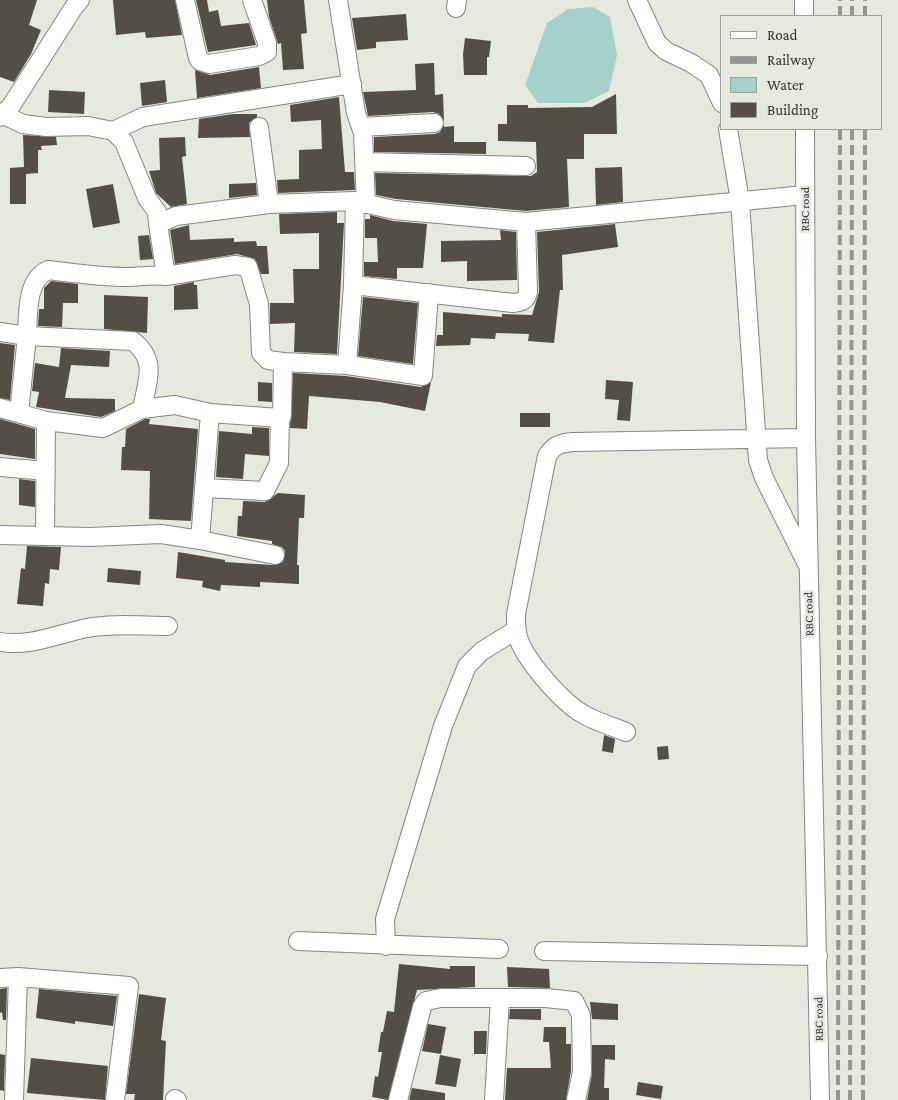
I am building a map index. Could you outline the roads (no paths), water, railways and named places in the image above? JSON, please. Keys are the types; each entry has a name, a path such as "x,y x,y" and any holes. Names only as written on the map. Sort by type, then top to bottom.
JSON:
{"street":[{"path":"80,0 74,6 2,116 23,124 46,127 88,126 113,131 124,142 147,198 157,212 166,276"},
{"path":"185,0 198,58 208,64 260,56 267,52 267,43 252,0"},
{"path":"338,0 356,113 361,127 365,162 347,365"},
{"path":"638,0 657,43 666,51 691,63 709,76 720,99"},
{"path":"804,0 804,15"},
{"path":"113,131 143,117 352,84"},
{"path":"361,127 434,122"},
{"path":"259,127 269,204"},
{"path":"728,130 740,201 758,460 764,478 808,566"},
{"name":"RBC road","path":"805,130 806,438 820,1100"},
{"path":"365,162 526,166"},
{"path":"158,224 176,216 269,204 361,203 427,214 526,222 805,195"},
{"path":"353,286 513,303 526,298 528,279 526,222"},
{"path":"19,413 29,302 36,280 41,273 48,270 98,276 129,277 150,274 166,276 235,265 248,267 259,304 261,353 268,360 347,365 423,376 429,293"},
{"path":"0,332 27,336 133,341 147,355 149,364 142,409"},
{"path":"204,488 265,491 278,463 280,418 282,416 283,362"},
{"path":"0,408 46,421 103,428 142,409 174,405 210,413 280,418"},
{"path":"200,540 210,413"},
{"path":"45,535 46,421"},
{"path":"626,732 582,714 562,697 538,670 521,645 516,630 516,614 547,456 553,447 560,443 574,442 806,438"},
{"path":"0,467 46,471"},
{"path":"0,535 90,537 160,534 275,555"},
{"path":"0,642 13,644 31,642 97,627 168,626"},
{"path":"386,946 385,919 443,726 467,666 482,651 516,630"},
{"path":"298,941 499,949"},
{"path":"544,951 818,956"},
{"path":"14,1100 9,978 129,986 115,1100"},
{"path":"398,1100 418,1019 426,1001 441,998 567,998 578,1005 581,1015 582,1072 576,1100"},
{"path":"494,1100 500,999"}],"water":[{"path":"593,7 610,17 617,55 609,91 584,103 538,103 525,85 547,23 568,9"}],"railway":[{"path":"840,0 840,15"},
{"path":"852,0 852,15"},
{"path":"865,0 865,15"},
{"path":"838,1100 840,130"},
{"path":"850,1100 852,130"},
{"path":"863,1100 865,130"}]}
